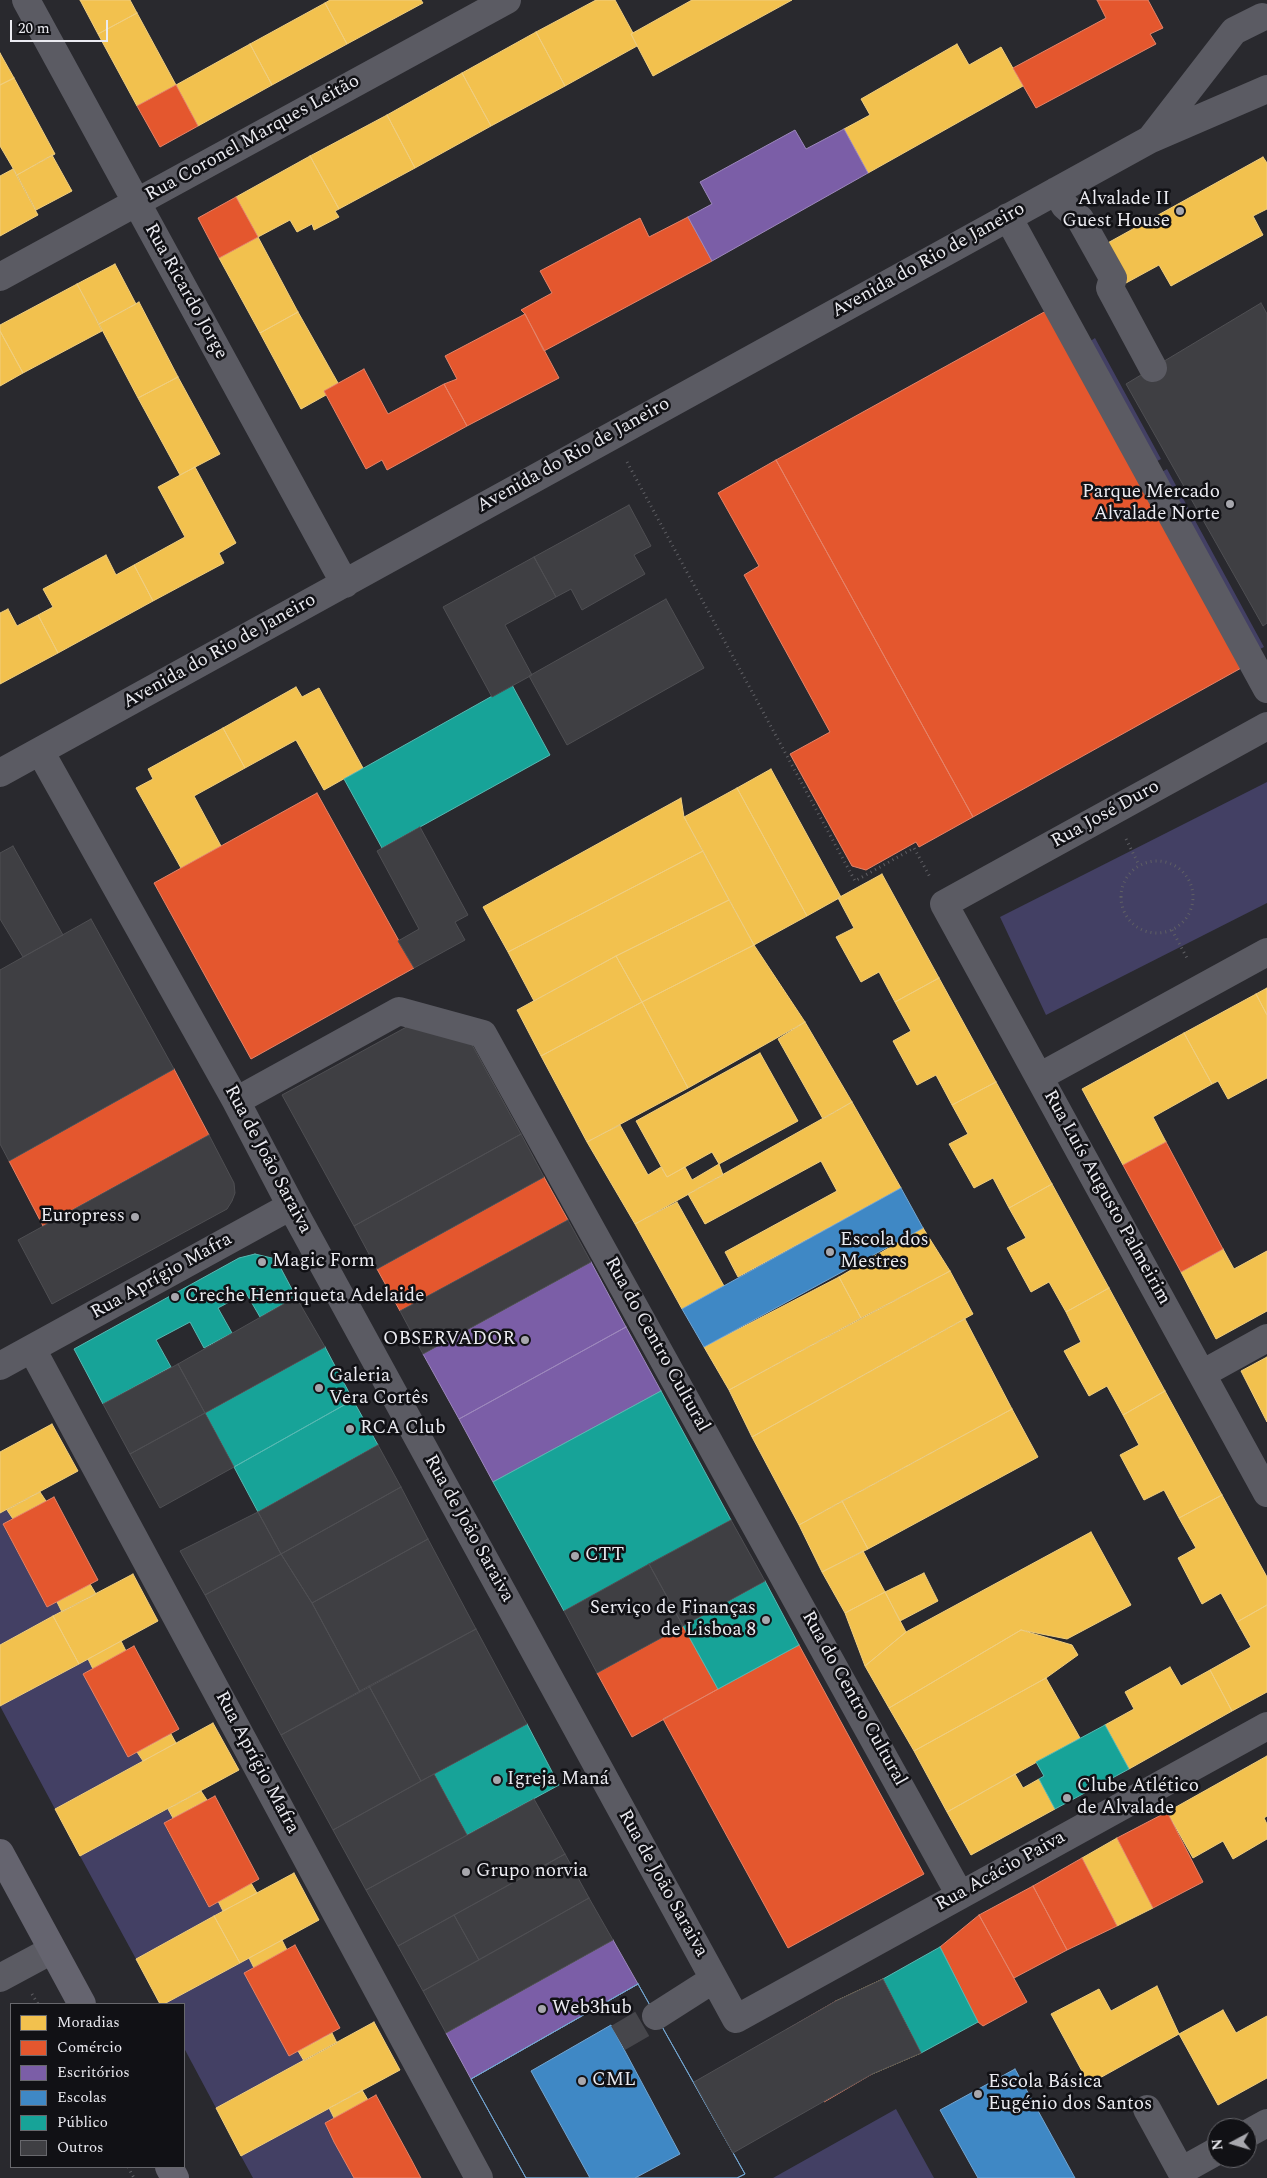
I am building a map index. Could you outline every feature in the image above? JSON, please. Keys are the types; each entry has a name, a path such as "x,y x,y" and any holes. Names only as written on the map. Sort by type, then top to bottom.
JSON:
{"main road":[{"path":"0,1853 81,2003"}],"street":[{"name":"Rua Ricardo Jorge","path":"26,0 345,584"},
{"name":"Rua Coronel Marques Leitão","path":"0,277 507,0"},
{"name":"Avenida do Rio de Janeiro","path":"1149,140 1234,31 1263,16"},
{"name":"Avenida do Rio de Janeiro","path":"0,773 1008,217 1060,198 1149,140 1267,89"},
{"path":"1060,198 1071,234 1099,285 1110,288 1153,368"},
{"path":"1008,217 1267,689"},
{"name":"Rua José Duro","path":"944,904 1267,726"},
{"name":"Rua de João Saraiva","path":"40,750 236,1101 291,1206 736,2019"},
{"name":"Rua Luís Augusto Palmeirim","path":"944,904 1267,1492"},
{"path":"1039,1077 1267,952"},
{"name":"Rua do Centro Cultural","path":"236,1101 399,1011 483,1034 960,1895"},
{"name":"Rua Aprígio Mafra","path":"0,1366 291,1206"},
{"path":"1202,1374 1267,1338"},
{"name":"Rua Aprígio Mafra","path":"32,1349 479,2178"},
{"name":"Rua Acácio Paiva","path":"736,2019 1267,1726"},
{"path":"0,1978 52,1950"},
{"path":"656,2016 714,1979"},
{"path":"1147,2108 1181,2171 1207,2157"}],"path":[{"path":"612,435 855,881 914,848 944,904"},
{"path":"1161,860 1176,865 1186,875 1192,887 1193,904 1188,917 1181,925 1168,932 1152,934 1136,928 1124,914 1120,901 1125,878 1132,869 1145,862 1161,860"}],"shaded area":[{"path":"1095,338 1161,459 1155,462 1089,342"},
{"path":"1167,469 1264,647 1258,650 1160,473"},
{"path":"1267,782 1267,903 1046,1015 1000,917"},
{"path":"7,1510 13,1519 3,1525 47,1607 57,1602 62,1612 0,1645 0,1513"},
{"path":"88,1659 93,1669 83,1674 143,1761 55,1809 0,1706"},
{"path":"168,1809 173,1818 164,1824 208,1906 218,1901 223,1911 136,1959 80,1856"},
{"path":"249,1958 254,1968 245,1974 289,2056 298,2051 304,2061 216,2108 185,2050 185,2003 166,2003"},
{"path":"329,2108 334,2118 325,2123 355,2178 253,2178 241,2156"},
{"path":"896,2109 934,2178 773,2178"}],"building: Moradias":[{"path":"80,0 130,0 137,13 98,34"},
{"path":"330,0 421,0 423,3 347,44 325,3"},
{"path":"596,0 615,0 633,33 631,34 637,46 565,86 536,32"},
{"path":"692,0 792,0 653,76 631,34"},
{"path":"325,3 347,44 272,85 250,44"},
{"path":"137,13 176,85 137,106 98,34"},
{"path":"536,32 565,86 491,126 462,73"},
{"path":"250,44 272,85 198,126 176,85"},
{"path":"957,44 969,65 1001,47 1023,86 868,173 844,129 870,115 861,99"},
{"path":"0,53 14,78 0,85"},
{"path":"462,73 491,126 415,168 387,115"},
{"path":"14,78 55,154 17,175 0,146 0,85"},
{"path":"387,115 415,168 339,209 310,156"},
{"path":"52,155 72,191 36,210 17,175"},
{"path":"310,156 339,209 335,211 339,217 314,230 312,224 297,232 290,220 258,237 236,197"},
{"path":"1263,157 1267,163 1267,209 1253,216 1263,235 1171,286 1159,265 1126,283 1104,245"},
{"path":"13,169 38,215 0,236 0,176"},
{"path":"258,237 298,312 260,333 219,258"},
{"path":"115,264 136,304 99,324 77,284"},
{"path":"77,284 102,331 23,373 0,331 0,325"},
{"path":"139,302 178,377 138,398 99,324"},
{"path":"298,312 338,383 324,391 326,395 301,409 260,333"},
{"path":"0,331 23,373 0,386"},
{"path":"178,377 220,454 180,475 138,398"},
{"path":"195,467 236,543 219,553 224,563 153,601 134,565 185,537 158,487"},
{"path":"106,555 116,575 134,565 153,601 58,653 38,615 53,607 43,589"},
{"path":"8,609 17,626 38,615 58,653 0,684 0,613"},
{"path":"296,687 302,697 319,688 363,768 324,790 296,740 245,768 223,728"},
{"path":"223,728 245,768 194,796 221,846 181,868 136,788 153,779 148,769"},
{"path":"771,769 841,897 807,916 737,788"},
{"path":"737,788 807,916 754,945 684,817"},
{"path":"681,798 684,817 703,851 508,952 483,907"},
{"path":"703,851 729,900 616,956 534,1001 508,952"},
{"path":"882,874 939,978 895,1002 879,972 861,982 836,937 854,928 838,898"},
{"path":"729,900 754,945 642,1002 616,956"},
{"path":"754,945 805,1022 688,1088 642,1002"},
{"path":"616,956 642,1002 541,1056 517,1010"},
{"path":"939,978 996,1082 952,1105 936,1075 917,1085 893,1041 911,1031 895,1002"},
{"path":"1267,988 1267,1015 1256,994"},
{"path":"1256,994 1267,1015 1267,1078 1228,1099 1218,1081 1212,1084 1184,1033"},
{"path":"642,1002 688,1088 587,1142 541,1056"},
{"path":"805,1022 852,1102 823,1119 778,1039"},
{"path":"1184,1033 1212,1084 1153,1117 1166,1142 1123,1165 1082,1089"},
{"path":"760,1053 798,1121 719,1164 712,1152 667,1177 636,1121"},
{"path":"996,1082 1052,1184 1009,1208 993,1178 974,1188 949,1144 968,1134 952,1105"},
{"path":"852,1102 901,1188 738,1277 725,1252 837,1191 821,1161 705,1224 688,1194"},
{"path":"620,1125 648,1175 661,1167 667,1177 685,1167 692,1180 719,1164 723,1175 635,1224 587,1142"},
{"path":"1052,1184 1109,1288 1066,1312 1049,1282 1031,1292 1007,1248 1026,1238 1009,1208"},
{"path":"677,1202 724,1286 682,1309 635,1224"},
{"path":"923,1228 950,1271 861,1318 839,1277"},
{"path":"1223,1249 1234,1269 1267,1251 1267,1311 1216,1339 1181,1272"},
{"path":"950,1271 973,1314 752,1437 729,1390"},
{"path":"839,1277 861,1318 729,1390 704,1347"},
{"path":"1109,1288 1165,1391 1123,1415 1107,1386 1089,1396 1064,1351 1081,1342 1066,1312"},
{"path":"965,1319 1012,1409 799,1525 752,1437"},
{"path":"1267,1357 1267,1422 1241,1371"},
{"path":"1165,1391 1222,1495 1179,1518 1164,1490 1144,1500 1120,1455 1139,1445 1123,1415"},
{"path":"1012,1409 1038,1457 868,1549 842,1501"},
{"path":"52,1424 78,1471 0,1513 0,1452"},
{"path":"40,1492 46,1501 13,1519 7,1510"},
{"path":"1222,1495 1267,1577 1267,1605 1237,1622 1221,1593 1202,1604 1178,1558 1196,1548 1179,1518"},
{"path":"842,1501 868,1549 822,1572 799,1525"},
{"path":"1091,1532 1131,1605 1067,1639 1021,1630 889,1708 865,1666 906,1632"},
{"path":"863,1551 885,1592 845,1613 822,1572"},
{"path":"924,1573 938,1601 900,1621 885,1592"},
{"path":"133,1574 158,1621 79,1664 53,1616"},
{"path":"90,1584 96,1594 62,1612 57,1602"},
{"path":"885,1592 906,1632 865,1666 845,1613"},
{"path":"1267,1605 1267,1692 1232,1711 1210,1670 1251,1647 1237,1622"},
{"path":"53,1616 79,1664 0,1706 0,1645"},
{"path":"1021,1630 1072,1645 1078,1655 1046,1678 914,1751 889,1708"},
{"path":"121,1641 126,1651 93,1669 88,1659"},
{"path":"1170,1667 1181,1686 1210,1670 1232,1711 1129,1769 1105,1725 1134,1709 1125,1692"},
{"path":"1046,1678 1080,1738 947,1812 914,1751"},
{"path":"213,1723 239,1770 80,1856 55,1809"},
{"path":"171,1734 176,1743 143,1761 137,1752"},
{"path":"1267,1756 1267,1816 1264,1818 1267,1824 1267,1839 1233,1859 1223,1841 1193,1858 1167,1812"},
{"path":"1015,1774 1023,1788 1039,1779 1055,1809 971,1855 947,1812"},
{"path":"201,1791 207,1800 173,1818 168,1809"},
{"path":"1117,1838 1153,1908 1117,1926 1082,1858"},
{"path":"294,1873 319,1920 240,1963 214,1916"},
{"path":"251,1883 257,1893 223,1911 218,1901"},
{"path":"214,1916 240,1963 166,2003 159,2003 136,1959"},
{"path":"282,1940 287,1950 254,1968 249,1958"},
{"path":"883,1979 921,2053 872,2074 836,2001"},
{"path":"1157,1986 1179,2034 1089,2084 1051,2014 1099,1989 1111,2011"},
{"path":"1223,2010 1236,2033 1267,2016 1267,2078 1218,2105 1179,2034"},
{"path":"374,2022 400,2070 241,2156 216,2108"},
{"path":"332,2033 337,2043 304,2061 298,2051"},
{"path":"362,2090 368,2100 334,2118 329,2108"}],"building: Comércio":[{"path":"1097,0 1148,0 1163,28 1150,34 1156,44 1036,108 1013,68 1106,18"},
{"path":"176,85 198,126 160,147 137,106"},
{"path":"236,197 258,237 219,258 198,218"},
{"path":"688,217 712,261 544,351 525,314 521,310 552,293 540,271 640,218 649,237"},
{"path":"1046,311 1243,667 973,817 776,460"},
{"path":"525,314 559,378 467,426 444,384 457,379 445,356"},
{"path":"364,369 388,414 444,384 467,426 387,470 382,460 366,469 324,391"},
{"path":"776,460 973,817 919,847 916,842 866,870 852,866 790,754 830,732 744,575 759,566 718,493"},
{"path":"317,793 414,968 251,1059 154,883"},
{"path":"174,1069 209,1135 43,1226 9,1161"},
{"path":"1166,1142 1223,1249 1181,1272 1123,1165"},
{"path":"544,1177 568,1220 400,1311 377,1269"},
{"path":"54,1497 98,1580 47,1607 3,1524"},
{"path":"683,1626 718,1689 632,1737 597,1673"},
{"path":"799,1645 924,1874 788,1948 663,1719"},
{"path":"134,1646 179,1729 128,1757 83,1674"},
{"path":"215,1796 259,1879 209,1907 164,1823"},
{"path":"1167,1812 1203,1882 1153,1908 1117,1838"},
{"path":"1082,1858 1117,1926 1067,1950 1033,1886"},
{"path":"1033,1886 1067,1950 1014,1978 979,1915"},
{"path":"979,1915 1027,2002 983,2026 978,2022 940,1947"},
{"path":"295,1945 340,2028 289,2056 244,1973"},
{"path":"836,2001 872,2074 824,2102 786,2030"},
{"path":"376,2095 421,2178 354,2178 334,2142 325,2123"}],"building: Escritórios":[{"path":"844,129 868,173 712,261 688,217 712,204 700,182 795,130 806,149"},
{"name":"OBSERVADOR","path":"591,1262 626,1327 459,1419 423,1354"},
{"path":"626,1327 661,1391 493,1482 459,1419"},
{"name":"Web3hub","path":"613,1940 638,1984 471,2079 446,2033"}],"building: Escolas":[{"name":"Escola dos Mestres","path":"901,1188 923,1228 704,1347 682,1309"},
{"name":"CML","path":"638,1984 745,2174 737,2178 635,2178 680,2154 611,2025 531,2071 590,2178 526,2178 471,2079"},
{"name":"CML","path":"638,1984 745,2174 737,2178 526,2178 471,2079"},
{"path":"1015,2069 1075,2178 978,2178 940,2110"}],"building: Público":[{"path":"512,685 550,755 382,848 344,779"},
{"path":"255,1254 276,1259 296,1297 260,1317 246,1293 218,1308 232,1333 204,1348 190,1322 156,1340 171,1367 103,1404 74,1349 239,1258"},
{"path":"325,1347 353,1400 234,1467 205,1413"},
{"path":"661,1391 731,1520 564,1611 493,1482"},
{"path":"353,1400 378,1445 258,1512 234,1467"},
{"path":"765,1581 799,1645 718,1689 683,1626"},
{"name":"Igreja Maná","path":"527,1724 559,1785 467,1835 434,1774"},
{"name":"Clube Atlético de Alvalade","path":"1105,1725 1129,1769 1055,1809 1039,1779 1044,1776 1036,1762"},
{"path":"940,1947 978,2022 921,2053 883,1979"}],"building: Outros":[{"name":"Parque Mercado Alvalade Norte","path":"1261,303 1267,314 1267,623 1263,626 1126,384"},
{"path":"629,505 651,546 634,555 645,574 582,610 571,589 556,597 534,557"},
{"path":"534,557 556,597 505,625 532,675 492,697 443,607"},
{"path":"666,599 704,668 567,745 529,676"},
{"path":"420,827 468,915 455,922 465,940 414,968 398,941 419,929 377,851"},
{"path":"13,846 63,935 23,957 0,919 0,853"},
{"path":"91,919 174,1069 9,1161 0,1144 0,970"},
{"path":"412,1024 470,1041 521,1134 354,1226 282,1095"},
{"path":"521,1134 544,1177 377,1269 354,1226"},
{"name":"Europress","path":"209,1135 234,1183 235,1193 227,1209 52,1304 18,1240"},
{"path":"568,1220 591,1262 423,1354 400,1311"},
{"path":"296,1297 325,1347 205,1413 178,1364"},
{"path":"178,1364 205,1413 130,1454 103,1404"},
{"path":"205,1413 234,1467 160,1508 130,1454"},
{"path":"378,1445 401,1487 281,1554 258,1512"},
{"path":"401,1487 428,1539 312,1603 281,1554"},
{"path":"258,1512 281,1554 205,1595 180,1551"},
{"path":"731,1520 765,1581 683,1626 649,1564"},
{"path":"428,1539 476,1629 360,1692 312,1603"},
{"path":"281,1554 312,1603 360,1692 281,1735 205,1595"},
{"path":"649,1564 683,1626 597,1673 564,1611"},
{"path":"476,1629 527,1724 421,1781 369,1686"},
{"path":"369,1686 421,1781 333,1830 281,1735"},
{"path":"434,1774 467,1835 366,1890 333,1830"},
{"name":"Grupo norvia","path":"534,1799 565,1854 398,1946 366,1890"},
{"path":"565,1854 589,1898 479,1960 454,1915"},
{"name":"Web3hub","path":"589,1898 613,1940 446,2033 423,1991"},
{"path":"454,1915 479,1960 423,1991 398,1946"},
{"path":"883,1979 921,2053 872,2074 733,2153 694,2082 836,2001"}],"tunnel":[{"path":"618,2038 656,2016"}],"place":[{"name":"Alvalade II Guest House","path":"1180,211"},
{"name":"Parque Mercado Alvalade Norte","path":"1230,504"},
{"name":"Europress","path":"135,1217"},
{"name":"Escola dos Mestres","path":"830,1252"},
{"name":"Magic Form","path":"262,1262"},
{"name":"Creche Henriqueta Adelaide","path":"175,1297"},
{"name":"OBSERVADOR","path":"525,1340"},
{"name":"Galeria Vera Cortês","path":"319,1388"},
{"name":"RCA Club","path":"350,1429"},
{"name":"CTT","path":"575,1556"},
{"name":"Serviço de Finanças de Lisboa 8","path":"766,1620"},
{"name":"Igreja Maná","path":"497,1780"},
{"name":"Clube Atlético de Alvalade","path":"1067,1798"},
{"name":"Grupo norvia","path":"466,1872"},
{"name":"Web3hub","path":"542,2009"},
{"name":"CML","path":"582,2081"},
{"name":"Escola Básica Eugénio dos Santos","path":"978,2094"}]}
